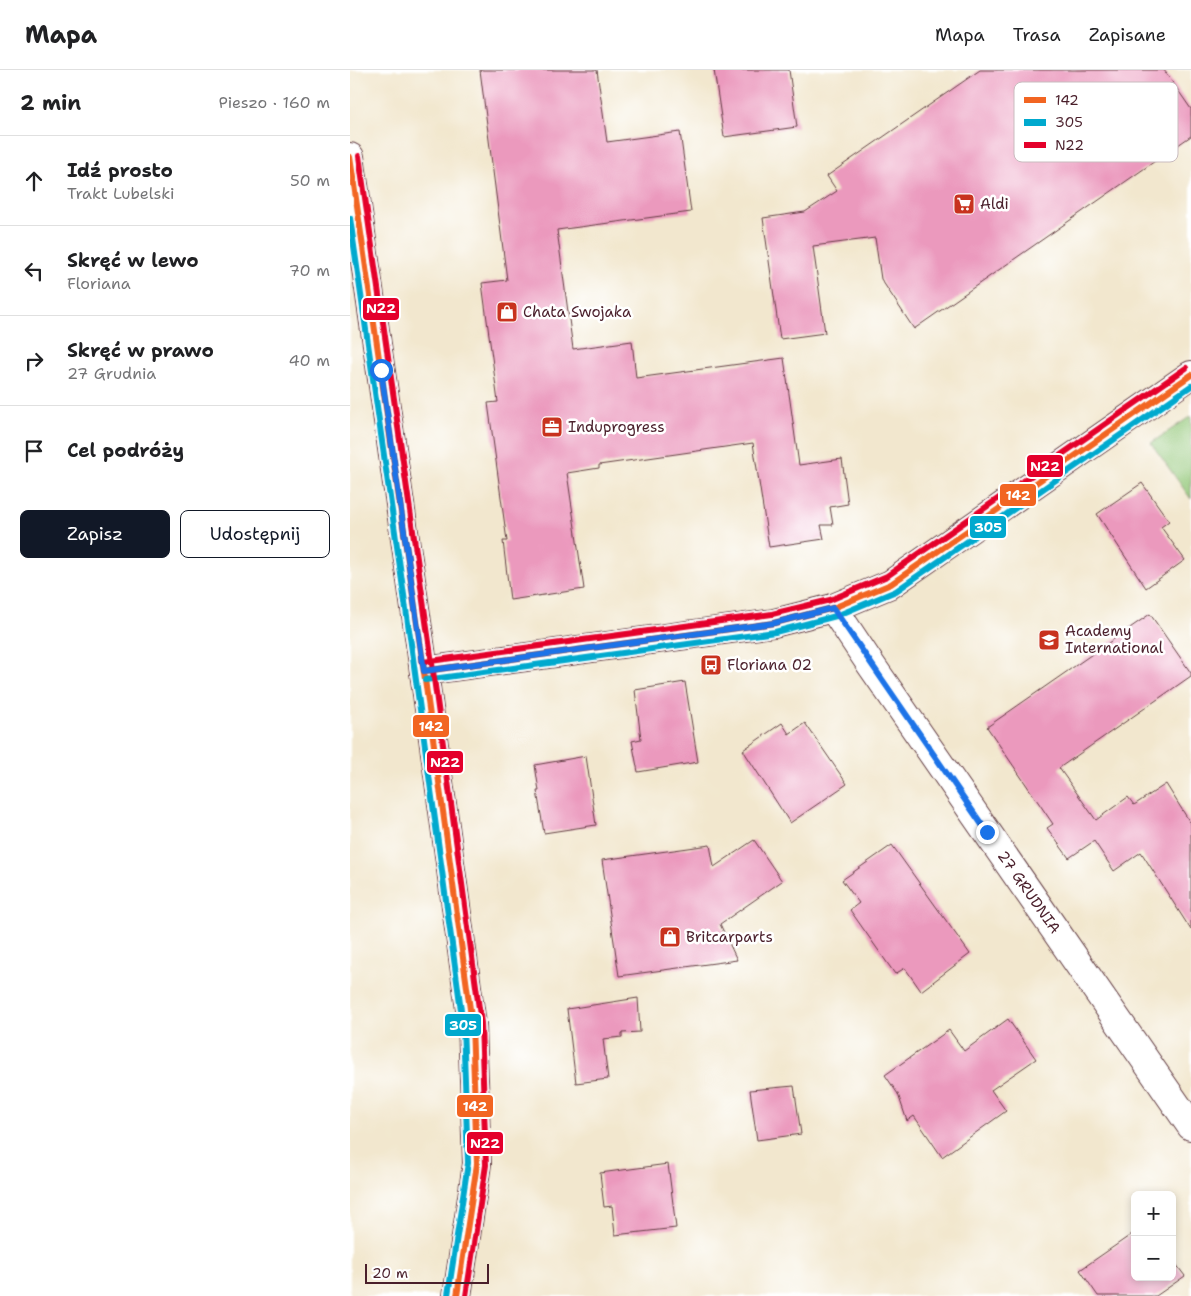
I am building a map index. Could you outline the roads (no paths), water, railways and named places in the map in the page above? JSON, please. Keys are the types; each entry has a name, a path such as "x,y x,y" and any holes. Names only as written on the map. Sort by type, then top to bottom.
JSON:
{"street":[{"path":"350,157 424,671 472,1024 477,1164 457,1296"},
{"path":"424,671 774,623 833,608 891,584 1191,375"},
{"name":"27 GRUDNIA","path":"833,608 1191,1126"}],"place":[{"name":"Aldi","path":"964,204"},
{"name":"Chata Swojaka","path":"507,312"},
{"name":"Induprogress","path":"552,427"},
{"name":"Academy International","path":"1049,640"},
{"name":"Floriana 02","path":"711,665"},
{"name":"Britcarparts","path":"670,937"}]}
